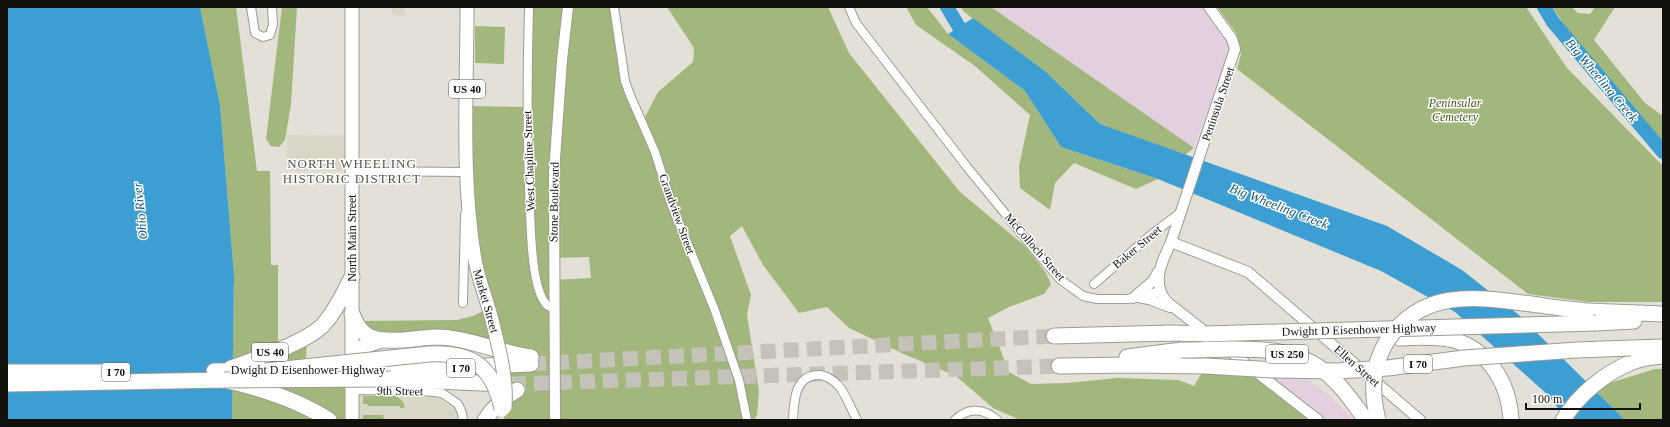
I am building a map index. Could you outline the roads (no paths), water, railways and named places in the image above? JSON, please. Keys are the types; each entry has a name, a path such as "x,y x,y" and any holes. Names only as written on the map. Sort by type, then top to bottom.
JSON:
{"highway":[{"name":"US 40","path":"224,375 315,332 329,317 352,277"},
{"path":"1378,420 1374,407 1374,379 1382,349 1394,330 1406,318 1422,308 1442,301 1476,298 1496,299 1587,311 1663,314"},
{"path":"352,314 357,326 365,334 376,339 385,340"},
{"name":"Dwight D Eisenhower Highway","path":"1054,336 1171,333 1205,334 1663,320"},
{"name":"US 250","path":"1205,334 1259,339 1317,340 1428,337 1449,339 1476,350 1491,364 1506,390 1511,420"},
{"name":"I 70","path":"385,340 435,338 460,339 531,361 391,374"},
{"path":"352,360 359,349 364,345 385,340"},
{"name":"I 70","path":"1059,366 1206,366 1274,370 1337,371 1388,368 1464,358 1577,350 1663,347"},
{"name":"US 250","path":"1059,366 1182,350 1273,351 1290,354 1309,362 1325,372 1339,386 1366,420"},
{"path":"265,372 400,356 453,354 480,366 487,373 496,386 503,414"},
{"path":"1563,420 1576,403 1598,382 1633,362 1663,356"},
{"name":"I 70","path":"7,372 224,375"},
{"name":"Dwight D Eisenhower Highway","path":"224,375 265,372 391,374"},
{"name":"I 70","path":"391,374 514,387 496,404 485,420"},
{"name":"Dwight D Eisenhower Highway","path":"224,375 391,374"},
{"path":"224,375 315,411 329,420"},
{"name":"I 70","path":"7,384 224,375"}],"main road":[{"name":"North Main Street","path":"352,7 352,420"},
{"name":"Market Street","path":"467,7 467,176 475,261 501,353 506,388 503,414"}],"street":[{"path":"251,7 255,33 263,37 270,35 273,24 272,7"},
{"name":"West Chapline Street","path":"529,7 528,127 532,248 541,294 545,303 549,307 554,308"},
{"name":"Stone Boulevard","path":"555,420 554,173 561,68 568,7"},
{"name":"Grandview Street","path":"614,7 626,81 630,95 655,152 672,206 714,308 739,380 747,420"},
{"name":"McColloch Street","path":"849,7 856,23 962,160 1061,280 1083,296 1097,299 1111,300 1135,297 1161,291"},
{"name":"Peninsula Street","path":"1135,297 1153,281 1171,242 1235,49 1232,38 1209,7"},
{"path":"352,171 467,176"},
{"name":"Market Street","path":"463,303 463,238 467,176"},
{"name":"Baker Street","path":"1094,284 1182,208"},
{"name":"Ellen Street","path":"1171,242 1248,272 1420,420"},
{"path":"1158,272 1159,284 1164,298 1316,419"},
{"path":"1135,297 1149,299 1176,309"},
{"path":"793,420 794,397 798,386 804,380 815,375 822,375 838,385 857,420"},
{"name":"9th Street","path":"352,390 442,393 458,404 463,420"},
{"path":"955,420 967,412 976,410 984,411 998,420"}],"water":[{"name":"Ohio River","path":"7,7 200,7 220,105 234,275 232,420 7,420"},
{"path":"973,18 1045,71 1100,124 1387,226 1462,270 1519,315 1625,420 1567,420 1548,395 1455,312 1381,271 1158,179 1061,147 1025,91 948,34"}],"waterway":[{"name":"Big Wheeling Creek","path":"947,7 962,32 972,40"},
{"name":"Big Wheeling Creek","path":"1544,7 1553,22 1663,152"}],"tunnel":[{"path":"531,364 1054,336"},
{"path":"511,384 1059,366"}],"district":[{"name":"NORTH WHEELING HISTORIC DISTRICT","path":"352,170"}],"park label":[{"name":"Peninsular Cemetery","path":"1455,110"}]}
